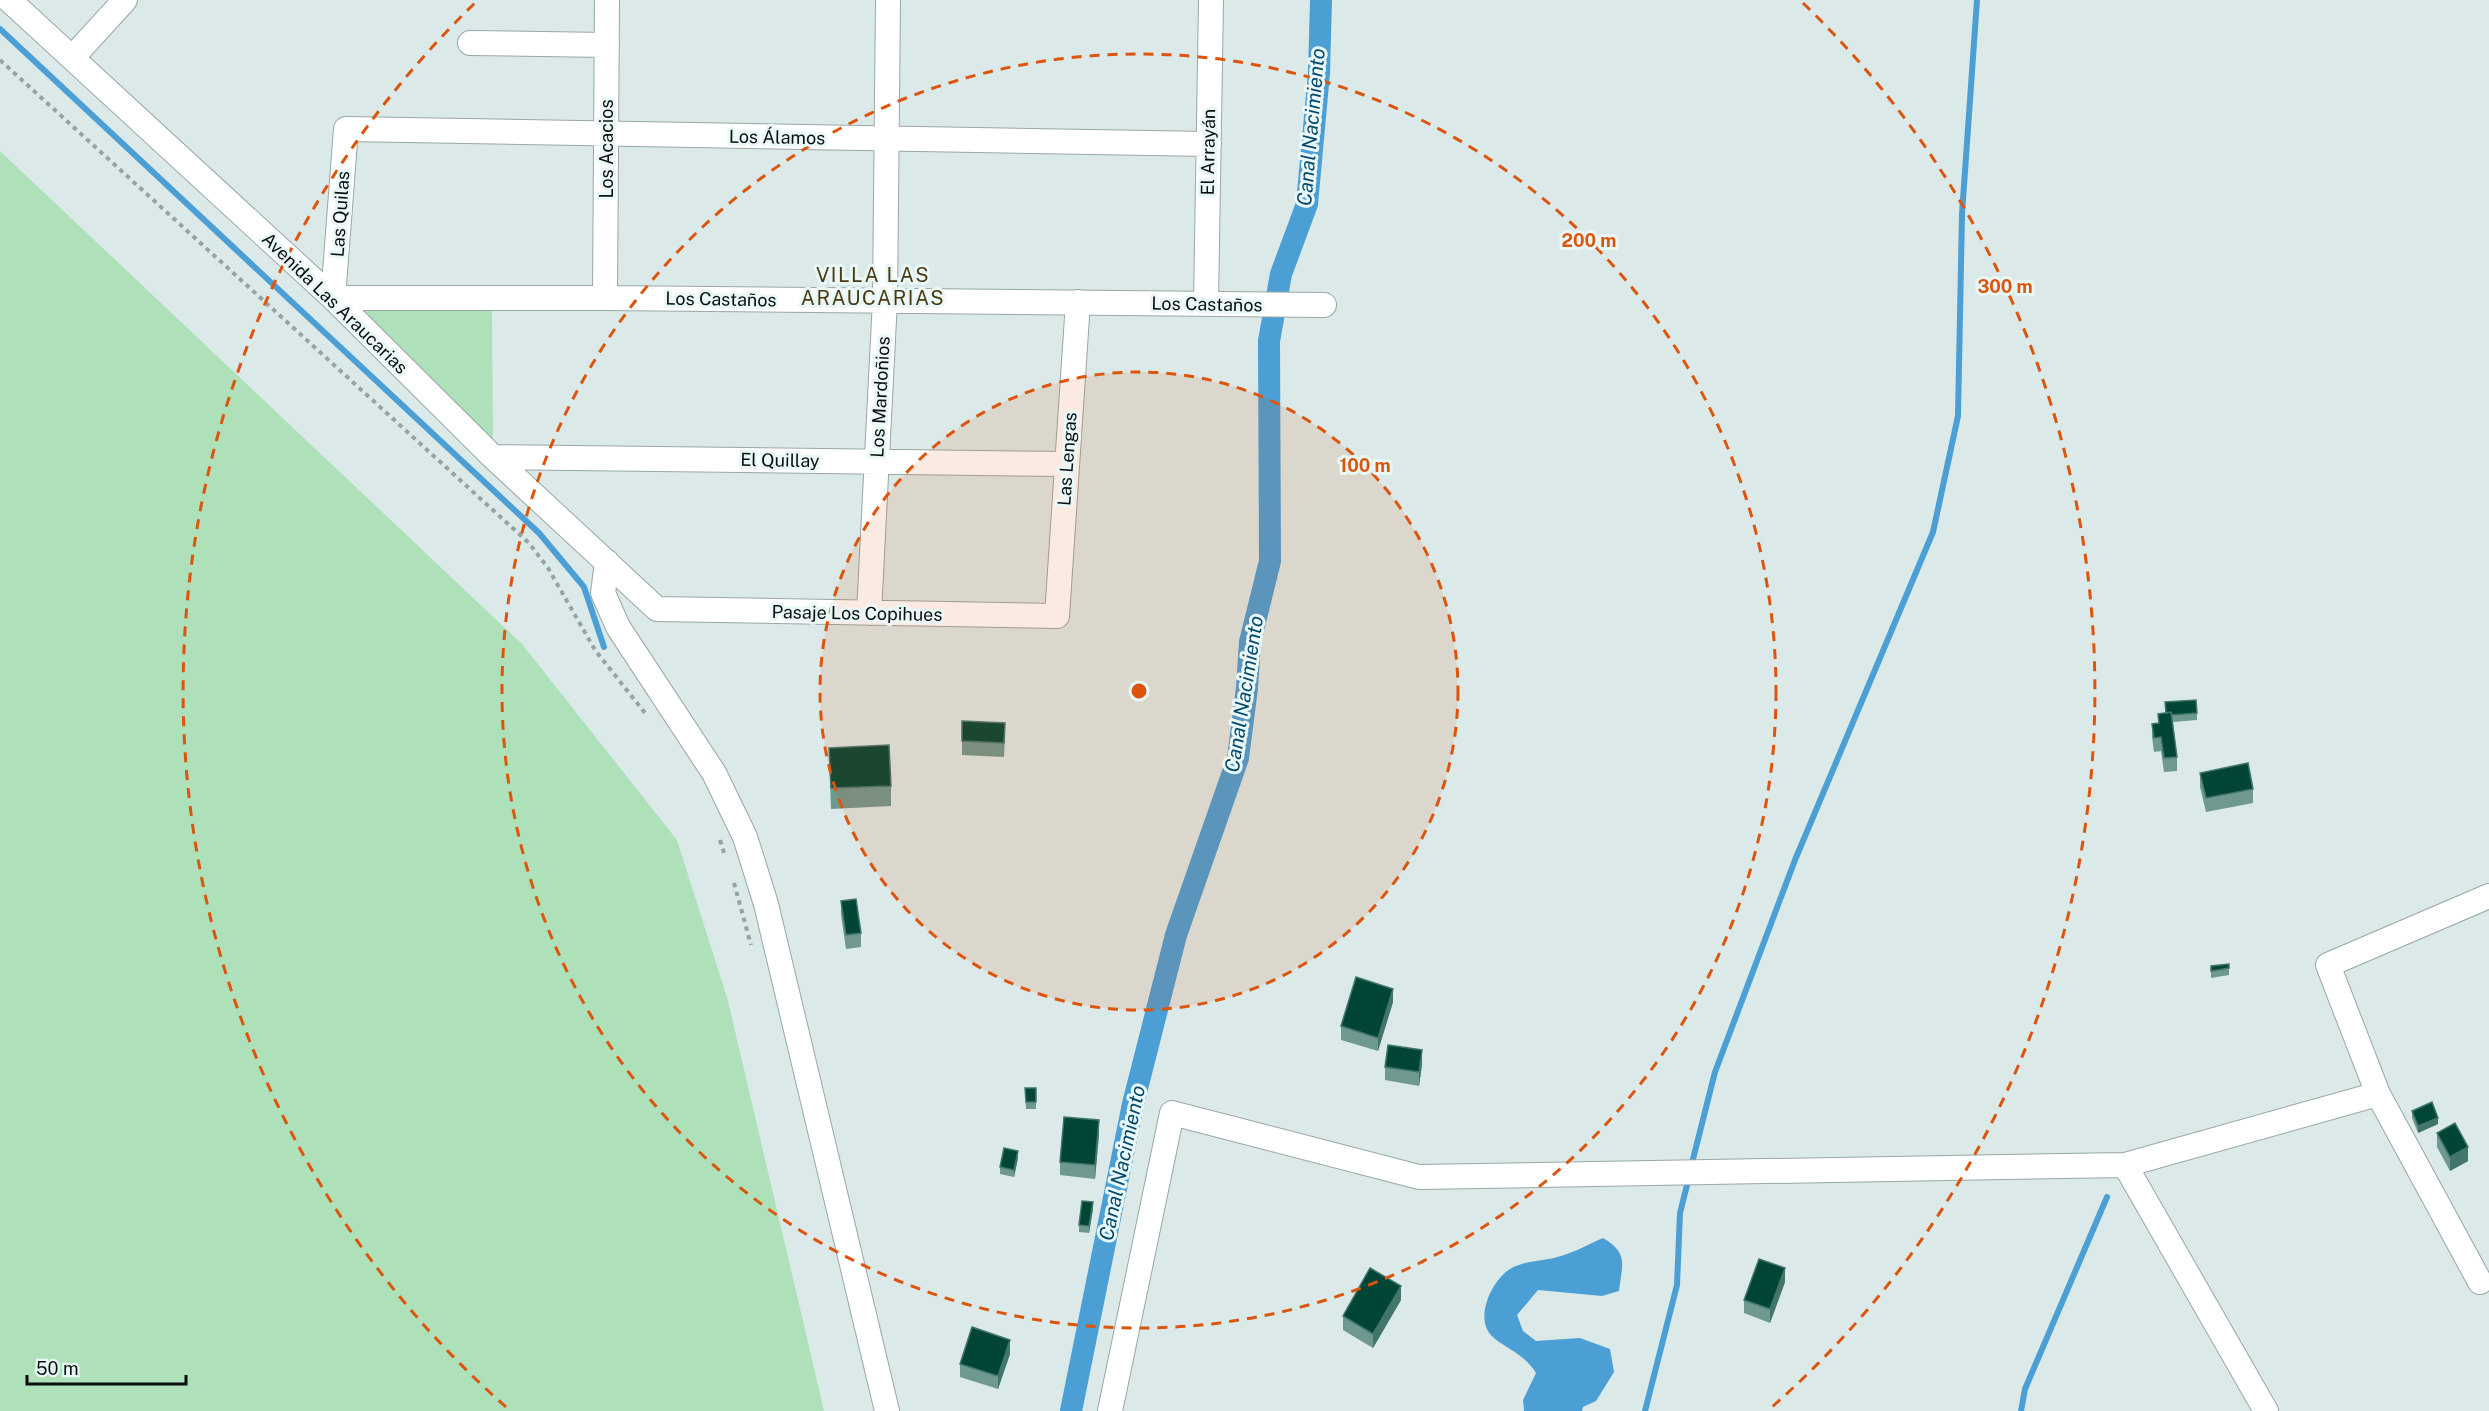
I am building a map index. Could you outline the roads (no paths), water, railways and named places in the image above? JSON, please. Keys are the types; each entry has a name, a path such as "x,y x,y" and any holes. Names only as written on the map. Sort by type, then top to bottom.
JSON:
{"street":[{"name":"Avenida Las Araucarias","path":"9,0 333,298 493,457 657,609"},
{"path":"72,58 125,0"},
{"name":"Los Acacios","path":"604,298 607,0"},
{"name":"Los Mardoñios","path":"868,613 885,300 888,0"},
{"name":"El Arrayán","path":"1206,304 1211,0"},
{"path":"470,43 607,45"},
{"name":"Los Álamos","path":"346,129 1209,144"},
{"name":"Las Quilas","path":"333,298 346,129"},
{"name":"Los Castaños","path":"333,298 604,298 1324,305"},
{"name":"Las Lengas","path":"1057,616 1078,303"},
{"name":"El Quillay","path":"493,457 1067,464"},
{"path":"607,562 603,592 618,627 714,773 745,837 766,904 887,1411"},
{"name":"Pasaje Los Copihues","path":"657,609 1057,616"},
{"path":"2480,1281 2378,1094 2328,965 2489,896"},
{"path":"1110,1411 1172,1113 1419,1177 2126,1165 2378,1094"},
{"path":"2126,1165 2266,1411"}],"water":[{"path":"1603,1238 1617,1249 1622,1260 1619,1291 1602,1296 1538,1290 1517,1315 1523,1331 1536,1341 1580,1338 1610,1349 1614,1372 1596,1401 1583,1407 1582,1411 1524,1411 1523,1400 1536,1373 1531,1365 1488,1331 1484,1313 1490,1294 1502,1276 1516,1266 1566,1254"}],"waterway":[{"name":"Canal Nacimiento","path":"1071,1411 1133,1104 1176,935 1238,758 1250,642 1270,561 1269,341 1281,274 1307,204 1319,73 1321,0"},
{"path":"1691,1167 1715,1072 1795,860 1933,532 1958,416 1962,214 1977,0"},
{"path":"0,29 539,533 584,587 604,647"},
{"path":"1645,1411 1677,1285 1680,1213 1689,1177"},
{"path":"2021,1411 2025,1389 2107,1197"}],"district":[{"name":"VILLA LAS ARAUCARIAS","path":"873,286"}]}
